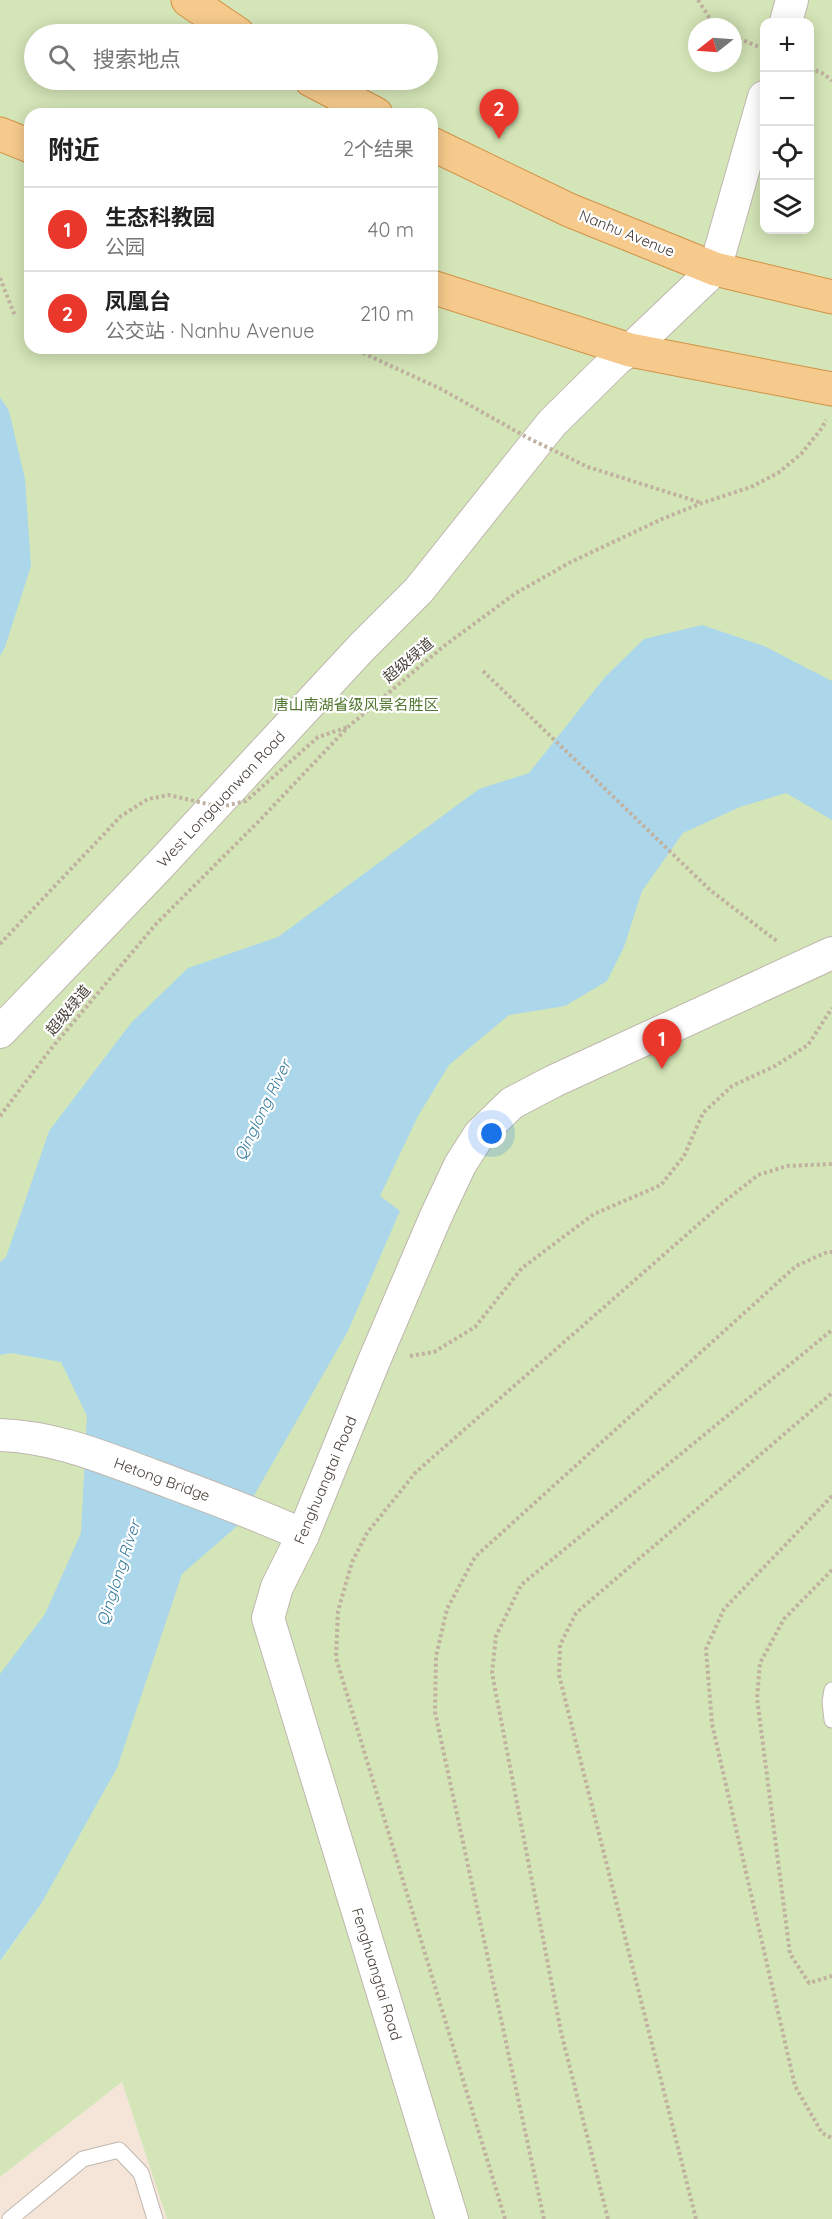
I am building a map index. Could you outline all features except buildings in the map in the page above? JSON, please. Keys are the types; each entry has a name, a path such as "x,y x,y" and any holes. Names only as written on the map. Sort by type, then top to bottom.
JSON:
{"highway":[{"path":"188,0 223,24"},
{"path":"330,90 365,108"},
{"path":"0,134 24,144"},
{"name":"Nanhu Avenue","path":"438,147 569,210 715,269 832,297"},
{"path":"438,289 630,350 830,401"}],"street":[{"path":"787,18 792,0"},
{"path":"715,269 760,114"},
{"name":"West Longquanwan Road","path":"0,1032 160,865 361,648 419,590 552,423 618,358 630,350 715,269"},
{"name":"Fenghuangtai Road","path":"452,2219 268,1618 277,1587 303,1536 436,1216 460,1165 479,1135 512,1103 565,1076 819,959"},
{"name":"Hetong Bridge","path":"0,1435 21,1436 73,1446 251,1512 303,1536"}],"lane":[{"path":"832,1690 830,1702 832,1720"},
{"path":"10,2219 83,2159 119,2150 141,2173 155,2219"}],"path":[{"path":"698,0 710,18"},
{"path":"742,40 760,47"},
{"path":"814,70 832,81"},
{"path":"0,278 15,316"},
{"path":"365,354 441,389 530,439 588,467 702,503"},
{"name":"超级绿道","path":"0,1116 50,1050 156,924 259,821 348,727 444,646 516,593 571,562 702,503 751,487 778,473 801,454 822,428 830,401"},
{"path":"483,671 710,890 819,959"},
{"path":"0,944 121,816 139,804 148,799 169,795 220,807 246,801 318,737 348,727"},
{"path":"374,1361 434,1352 475,1328 522,1268 594,1214 661,1185 684,1156 703,1113 732,1086 775,1066 808,1046 832,1008"},
{"path":"505,2219 336,1658 338,1611 352,1562 367,1533 416,1472 725,1201 758,1175 787,1166 832,1164"},
{"path":"544,2219 435,1712 436,1656 447,1609 475,1557 796,1266 827,1252 832,1252"},
{"path":"608,2219 561,2032 498,1708 492,1673 496,1636 521,1585 832,1330"},
{"path":"696,2219 560,1675 560,1645 576,1614 832,1393"},
{"path":"832,1496 724,1610 706,1649 712,1724 795,2086 822,2133 832,2138"},
{"path":"832,1570 784,1619 760,1663 757,1698 790,1954 809,1983 832,1976"}],"shaded area":[{"path":"122,2082 167,2219 0,2219 0,2177"}],"green space":[{"name":"唐山南湖省级风景名胜区","path":"0,0 832,0 832,2219 167,2219 122,2082 0,2177 0,1961 39,1907 0,1942"}],"water":[{"path":"0,397 9,411 25,479 31,566 0,656"},
{"name":"Qinglong River","path":"702,625 764,646 832,681 832,820 786,793 740,807 683,833 642,891 624,947 607,981 565,1006 509,1015 449,1065 418,1116 380,1196 400,1211 348,1331 236,1527 182,1574 117,1768 41,1904 0,1961 0,1674 45,1614 81,1533 87,1416 61,1362 11,1353 0,1355 0,1262 6,1257 49,1131 131,1023 188,968 278,937 479,789 529,773 605,677 644,639"}],"place":[{"name":"凤凰台","path":"499,139"},
{"name":"生态科教园","path":"662,1069"}]}
